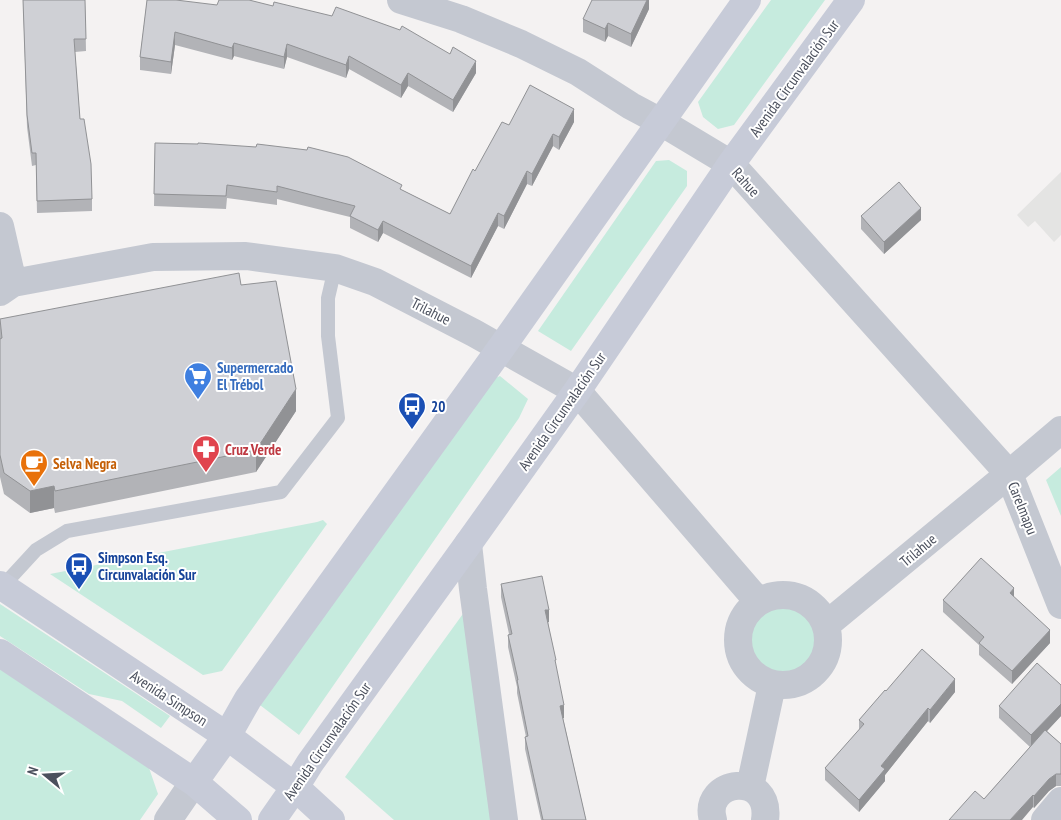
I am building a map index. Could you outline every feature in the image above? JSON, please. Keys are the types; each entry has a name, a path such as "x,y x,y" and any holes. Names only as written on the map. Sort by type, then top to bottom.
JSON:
{"main road":[{"path":"194,782 227,736 248,699 501,348 747,0"},
{"name":"Avenida Circunvalación Sur","path":"272,820 316,755 577,390 731,164 851,0"},
{"name":"Avenida Simpson","path":"1,586 227,736 295,787 331,820"},
{"path":"0,654 194,782 238,820"}],"street":[{"name":"Rahue","path":"401,0 461,19 521,44 578,72 631,106 731,164 1009,474"},
{"path":"0,226 6,287"},
{"name":"Trilahue","path":"6,287 153,257 246,256 335,268 375,282 577,390 760,602"},
{"name":"Carelmapu","path":"1061,430 1009,474 1061,605"},
{"name":"Trilahue","path":"826,625 1009,474"},
{"path":"468,544 504,820"},
{"path":"774,596 791,596 806,601 818,611 826,625 828,645 822,663 810,678 791,686 772,685 760,680 749,672 742,660 738,647 738,634 742,621 749,610 760,602 774,596"},
{"path":"750,787 772,685"},
{"path":"168,820 194,782"},
{"path":"713,820 711,815 712,805 717,797 723,790 741,785 750,787 764,801 766,810 765,820"},
{"path":"1044,820 1061,801"}],"lane":[{"path":"1,586 36,550 67,531 282,492 338,418 328,336 328,298 335,268"}],"shaded area":[{"path":"1061,172 1061,235 1054,242 1035,221 1028,227 1017,215"}],"green space":[{"path":"771,0 825,0 734,125 718,129 703,117 698,102"},
{"path":"669,160 687,171 687,186 571,351 538,331 656,161"},
{"path":"500,376 528,399 519,418 299,735 256,702 484,383"},
{"path":"1061,467 1061,516 1046,480"},
{"path":"323,520 327,524 222,671 203,675 50,574 317,522"},
{"path":"0,604 170,716 161,728 122,701 89,694 0,636"},
{"path":"782,607 802,613 812,623 818,643 812,663 802,673 782,679 762,673 752,663 746,643 752,623 762,613"},
{"path":"465,611 497,820 394,820 345,777"},
{"path":"0,669 148,765 158,794 140,820 0,820"}],"building":[{"path":"23,0 85,0 86,39 74,39 80,119 84,119 91,164 92,199 37,201 36,153 32,153 27,115"},
{"path":"147,0 176,0 217,5 219,0 249,0 273,6 274,2 332,16 336,7 400,30 402,26 450,54 453,47 476,61 453,100 408,73 401,85 349,56 346,65 287,44 284,57 234,43 232,48 175,32 171,62 140,57"},
{"path":"592,0 647,0 631,34 608,23 605,29 583,19"},
{"path":"530,85 574,109 559,137 553,134 532,174 527,171 504,216 498,213 471,266 383,221 378,230 350,216 355,206 277,186 277,192 227,185 226,196 154,194 155,143 198,143 256,147 257,144 307,150 308,147 348,157 402,185 400,189 450,214 473,169 475,171 502,122 509,125"},
{"path":"899,182 921,208 884,242 861,216"},
{"path":"239,273 241,285 276,281 296,389 256,450 55,491 54,486 30,491 4,473 0,455 0,339 2,338 0,319"},
{"path":"981,558 1014,588 1010,593 1050,630 1012,671 979,643 984,637 943,600"},
{"path":"542,576 549,610 545,610 564,705 560,706 586,820 543,820 525,737 528,736 508,635 512,634 501,584"},
{"path":"922,649 955,679 930,710 928,708 881,766 885,769 859,800 825,768 864,724 859,720"},
{"path":"1037,663 1061,685 1061,704 1031,735 999,706"},
{"path":"1045,730 1061,744 1061,774 1056,774 1049,779 1010,820 949,820 975,791 984,799"}],"place":[{"name":"Supermercado El Trébol","path":"198,400"},
{"name":"20","path":"412,430"},
{"name":"Cruz Verde","path":"206,473"},
{"name":"Selva Negra","path":"34,487"},
{"name":"Simpson Esq. Circunvalación Sur","path":"79,590"}]}
